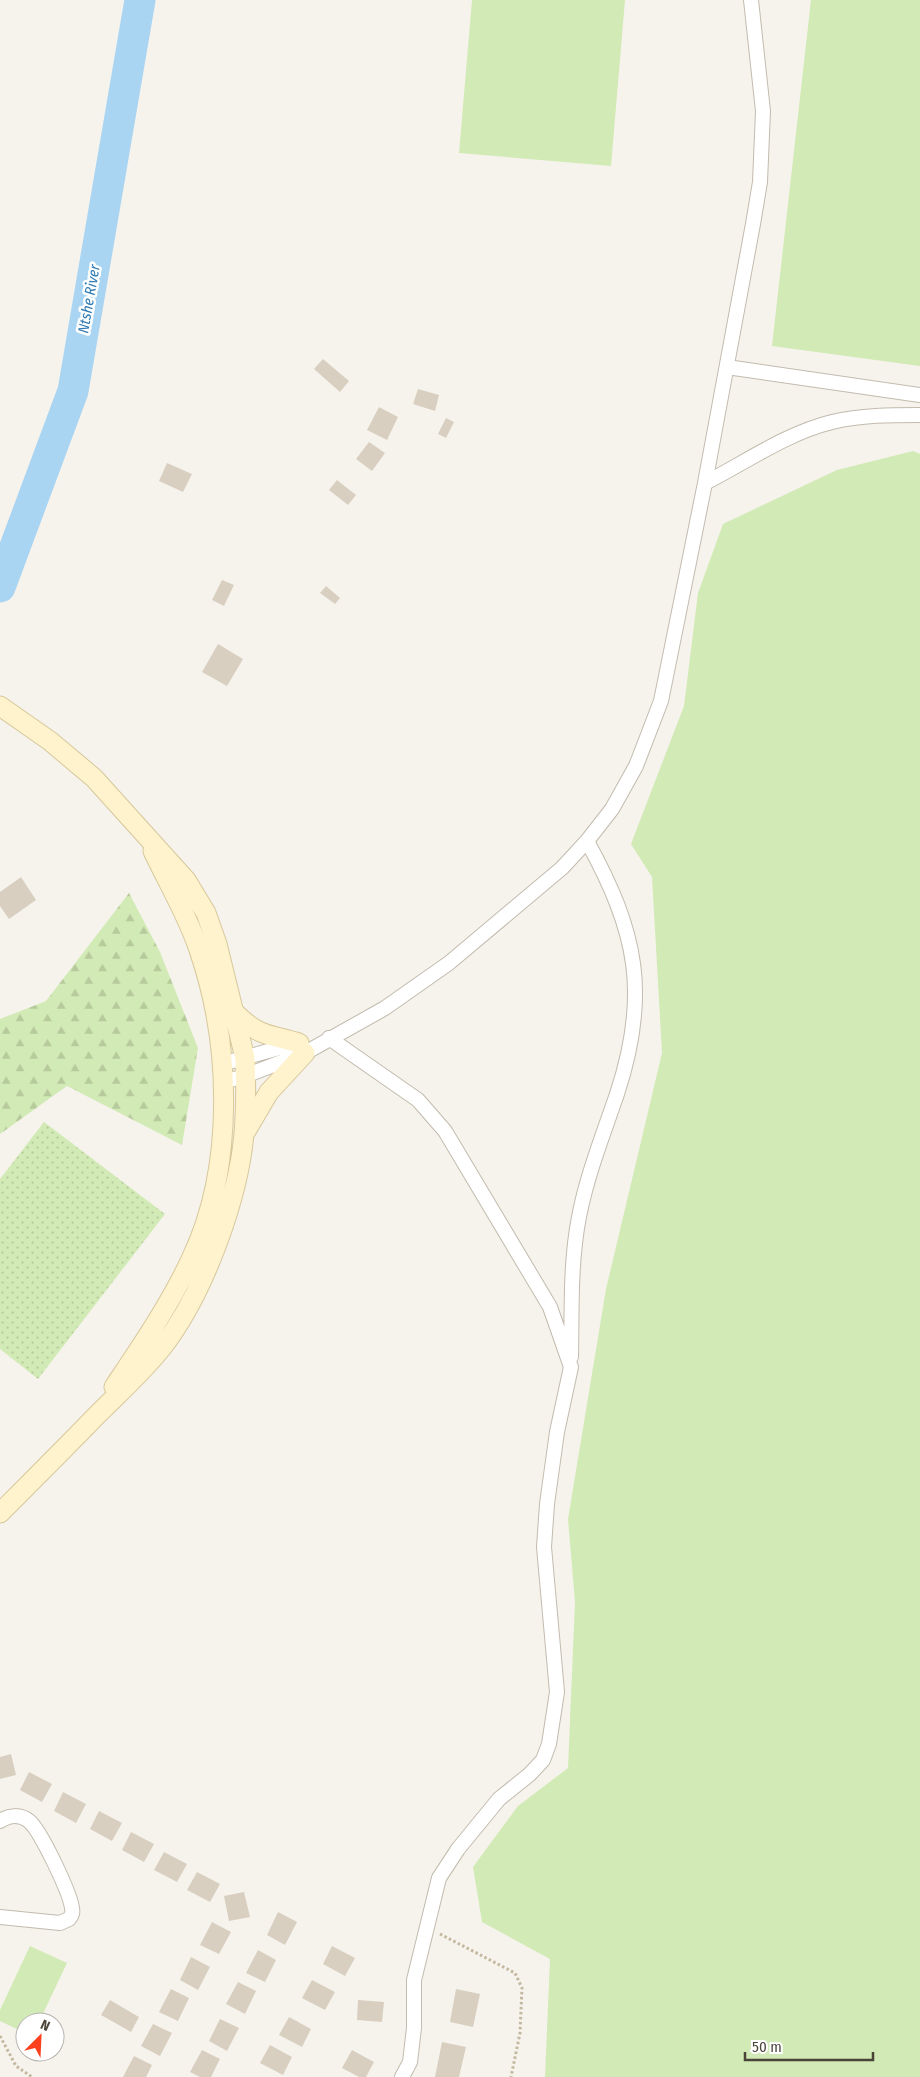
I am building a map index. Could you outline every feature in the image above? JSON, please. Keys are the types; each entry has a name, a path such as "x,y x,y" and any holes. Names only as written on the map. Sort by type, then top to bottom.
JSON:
{"street":[{"path":"223,1073 326,1040 385,1008 449,963 562,868 587,841 612,809 636,766 661,702 705,483 760,182 763,112 751,0"},
{"path":"727,367 920,395"},
{"path":"705,483 786,439 831,422 871,415 920,415"},
{"path":"0,706 20,718 94,778 147,839 170,860 186,880 206,913 220,952 245,1067 244,1135 229,1203 200,1286 164,1344 142,1371 0,1513"},
{"path":"90,1423 155,1325 193,1256 216,1182 222,1149 223,1073 210,983 199,948 147,839"},
{"path":"402,2077 410,2062 414,2028 414,1980 439,1878 458,1849 499,1799 530,1774 543,1760 549,1744 557,1692 544,1547 547,1504 557,1432 571,1367 573,1275 578,1218 589,1176 627,1061 636,1013 636,975 628,936 602,868 587,841"},
{"path":"235,1014 250,1028 302,1048"},
{"path":"326,1040 418,1100 445,1131 550,1307 571,1367"},
{"path":"244,1135 269,1092 302,1048"},
{"path":"0,1821 10,1816 22,1817 33,1826 59,1872 72,1907 69,1919 60,1922 0,1917"}],"path":[{"path":"426,1926 515,1973 522,1988 520,2033 511,2077"},
{"path":"0,2036 16,2066 32,2077"}],"green space":[{"path":"472,0 625,0 611,166 459,153"},
{"path":"811,0 920,0 920,366 772,346"},
{"path":"913,451 920,454 920,2077 545,2077 550,1959 482,1922 473,1867 518,1806 568,1768 575,1602 568,1519 606,1289 662,1053 652,877 631,844 684,706 698,593 723,524 837,470"},
{"path":"129,893 160,952 198,1048 182,1145 67,1086 0,1134 0,1019 46,1001"},
{"path":"44,1122 165,1214 38,1379 0,1349 0,1179"},
{"path":"30,1946 67,1963 44,2012 15,2012 15,2028 0,2021 0,2010"}],"building":[{"path":"323,359 349,381 340,392 314,369"},
{"path":"418,389 439,395 435,411 413,404"},
{"path":"379,407 398,417 387,440 367,430"},
{"path":"446,418 454,422 446,438 438,434"},
{"path":"369,442 385,453 372,471 356,459"},
{"path":"167,463 192,474 183,492 159,481"},
{"path":"337,480 356,495 348,505 329,490"},
{"path":"222,580 234,585 224,606 212,600"},
{"path":"326,586 340,598 335,604 320,593"},
{"path":"218,644 243,659 227,686 202,672"},
{"path":"21,877 36,900 9,919 0,906 0,892"},
{"path":"11,1754 16,1775 0,1779 0,1757"},
{"path":"29,1772 52,1784 42,1802 20,1790"},
{"path":"63,1792 86,1804 76,1823 54,1811"},
{"path":"99,1811 122,1823 112,1841 90,1829"},
{"path":"131,1832 154,1844 144,1862 122,1850"},
{"path":"164,1852 187,1864 177,1882 154,1870"},
{"path":"197,1872 220,1884 210,1902 187,1890"},
{"path":"244,1892 250,1917 229,1921 224,1896"},
{"path":"278,1912 297,1922 285,1945 267,1935"},
{"path":"212,1922 231,1932 219,1954 200,1945"},
{"path":"332,1946 355,1958 345,1976 323,1964"},
{"path":"258,1950 276,1960 265,1982 246,1973"},
{"path":"191,1957 210,1967 198,1990 180,1980"},
{"path":"312,1980 335,1992 325,2010 302,1998"},
{"path":"238,1982 256,1991 245,2014 226,2004"},
{"path":"171,1989 189,1998 178,2021 159,2012"},
{"path":"456,1989 480,1994 473,2027 450,2022"},
{"path":"110,2000 139,2017 131,2032 101,2015"},
{"path":"358,2000 384,2002 382,2022 357,2020"},
{"path":"289,2017 311,2029 302,2047 279,2035"},
{"path":"220,2019 239,2028 227,2051 209,2041"},
{"path":"153,2024 172,2033 160,2056 141,2046"},
{"path":"442,2042 466,2047 459,2077 435,2077"},
{"path":"270,2045 292,2057 283,2075 260,2063"},
{"path":"202,2050 220,2059 211,2077 200,2077 190,2072"},
{"path":"352,2050 374,2062 366,2077 359,2077 342,2068"},
{"path":"134,2056 152,2065 146,2077 123,2077"}],"waterway":[{"name":"Ntshe River","path":"0,587 73,391 140,0"}]}
